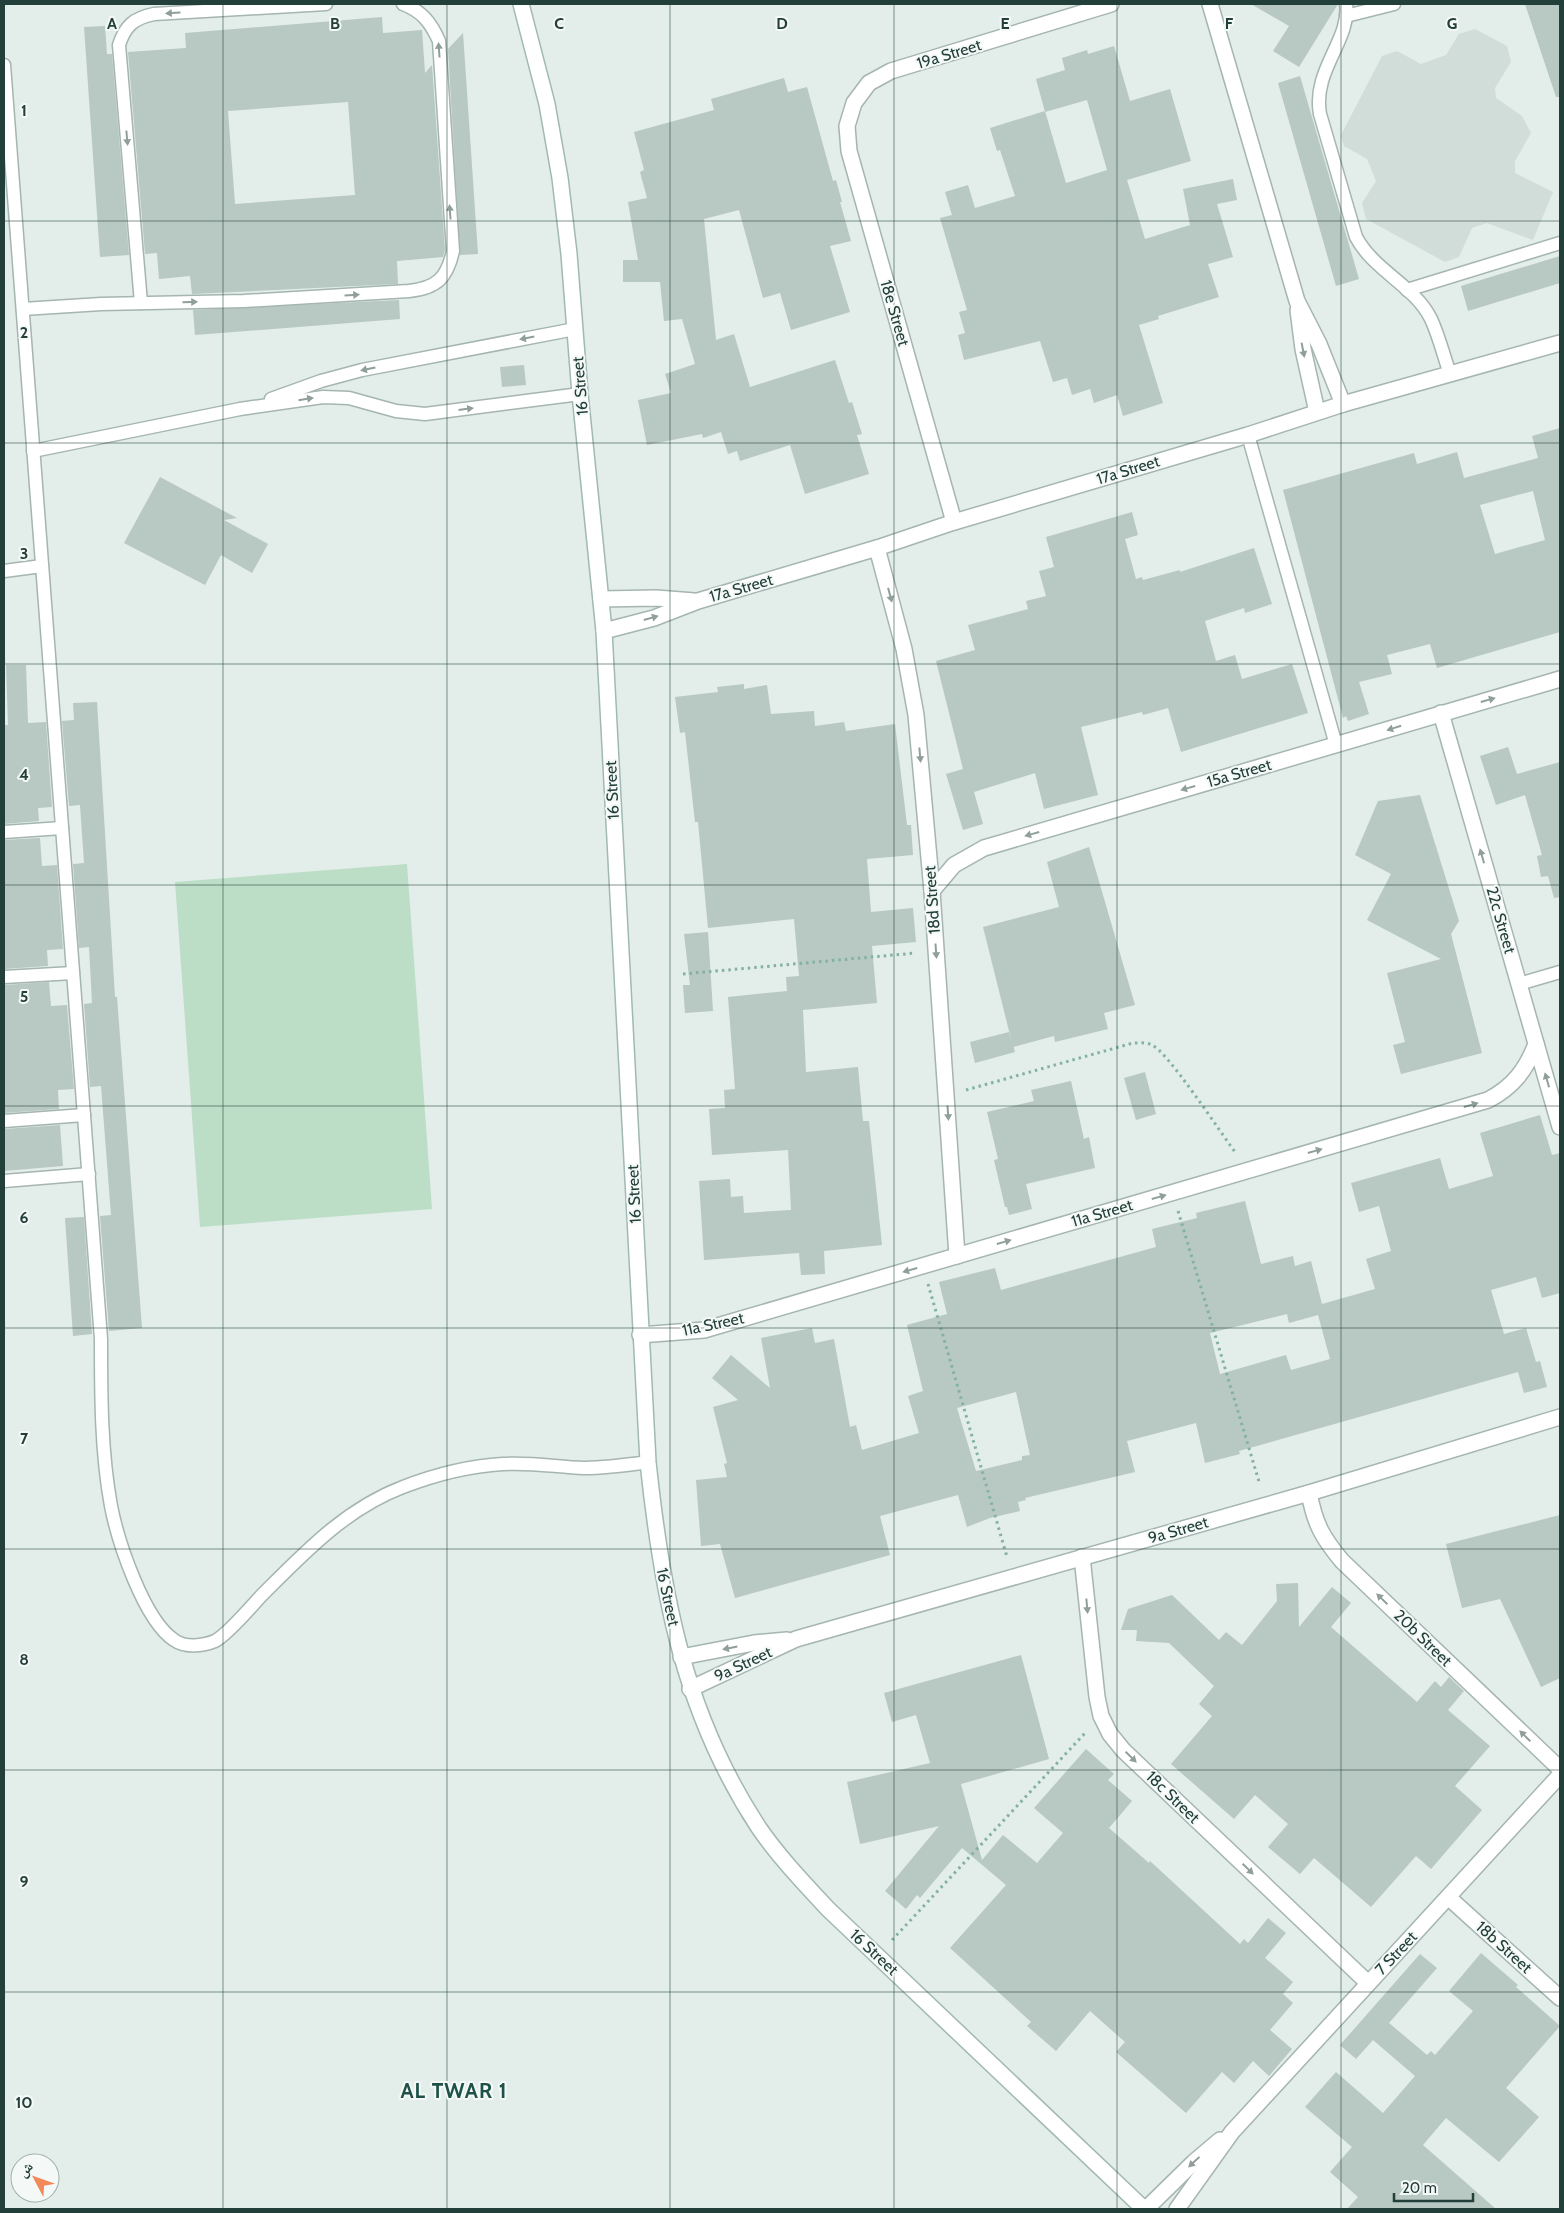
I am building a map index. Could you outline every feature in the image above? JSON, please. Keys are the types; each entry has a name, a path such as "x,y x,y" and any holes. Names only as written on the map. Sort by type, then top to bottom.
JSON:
{"street":[{"name":"16 Street","path":"521,4 547,104 569,254 580,394 604,631 648,1462 655,1532 668,1604 681,1658 690,1689 709,1738 732,1784 760,1829 792,1870 878,1956 1145,2209"},
{"name":"19a Street","path":"854,103 870,83 891,72 1112,4"},
{"path":"1210,4 1297,301 1303,350 1317,412"},
{"name":"18e Street","path":"854,103 847,126 849,151 954,522"},
{"path":"1297,301 1319,344 1343,404"},
{"name":"17a Street","path":"604,631 654,618 698,601 877,548 954,522 1248,435 1343,404 1560,344"},
{"name":"18d Street","path":"877,548 899,628 913,696 932,891 957,1256"},
{"name":"17a Street","path":"600,599 656,598 698,601"},
{"name":"15a Street","path":"932,891 954,865 984,848 1560,679"},
{"name":"22c Street","path":"1441,713 1560,1127"},
{"name":"11a Street","path":"640,1335 704,1330 1488,1100 1501,1093 1518,1078 1531,1058 1536,1044"},
{"name":"9a Street","path":"690,1689 796,1639 1309,1493 1560,1417"},
{"name":"20b Street","path":"1309,1493 1314,1518 1326,1541 1342,1561 1560,1769"},
{"name":"18c Street","path":"1082,1557 1094,1678 1101,1716 1110,1734 1123,1750 1368,1983"},
{"name":"9a Street","path":"681,1658 754,1643 796,1639"},
{"name":"7 Street","path":"1177,2209 1232,2132 1560,1775"},
{"name":"18b Street","path":"1448,1896 1560,1998"},
{"name":"7 Street","path":"1145,2209 1194,2162 1232,2132"}],"lane":[{"path":"141,304 119,45 123,33 131,23 142,17 154,14 326,4"},
{"path":"23,309 62,306 244,302 409,291 425,289 440,281 450,267 453,251 439,41 433,27 424,16 403,4"},
{"path":"1394,4 1346,10 1321,82 1318,103 1356,237 1364,251 1374,262 1407,290 1431,318 1450,374"},
{"path":"4,65 8,176 23,309 101,1339 101,1396 111,1508 128,1561 150,1614 159,1628 176,1642 194,1646 216,1640 313,1544 340,1521 370,1502 401,1487 443,1474 502,1464 594,1468 648,1462"},
{"path":"1407,290 1560,243"},
{"path":"240,410 348,374 575,329"},
{"path":"33,451 240,410 336,396 396,411 425,414 580,394"},
{"path":"1248,435 1336,745"},
{"path":"4,571 42,566"},
{"path":"4,832 62,828"},
{"path":"1519,984 1560,972"},
{"path":"4,977 73,973"},
{"path":"4,1121 84,1115"},
{"path":"4,1181 88,1174"}],"path":[{"path":"683,974 936,951"},
{"path":"946,1096 1133,1043 1153,1045 1168,1059 1248,1171"},
{"path":"1172,1193 1266,1505"},
{"path":"923,1266 1013,1577"},
{"path":"878,1956 1101,1716"}],"shaded area":[{"path":"1475,29 1507,46 1511,62 1495,88 1496,98 1522,116 1531,133 1515,161 1515,173 1553,192 1533,240 1487,223 1472,228 1459,257 1445,262 1366,219 1362,203 1376,181 1367,159 1344,146 1341,135 1382,56 1397,51 1421,64 1446,55 1459,34"}],"green space":[{"path":"407,864 432,1209 200,1227 175,882"}],"building":[{"path":"1251,4 1338,4 1299,67 1273,51 1289,26"},
{"path":"1525,4 1560,4 1560,97 1556,97"},
{"path":"382,17 383,33 422,30 425,73 432,65 445,250 443,257 397,261 398,284 192,294 190,276 159,279 157,253 145,254 128,52 186,48 185,33","holes":["348,102 355,195 235,204 228,111"]},
{"path":"105,26 107,54 112,54 129,255 100,257 84,27"},
{"path":"463,33 478,254 460,255 448,49"},
{"path":"1114,46 1130,101 1170,89 1191,161 1127,180 1145,239 1190,225 1183,189 1233,179 1237,200 1217,204 1233,257 1208,264 1219,297 1158,316 1159,319 1139,325 1163,403 1123,416 1117,395 1094,403 1090,389 1072,395 1067,378 1053,382 1040,341 964,360 958,335 965,333 959,312 967,310 940,218 952,215 945,192 968,185 975,208 1015,196 1000,150 997,151 990,128 1045,111 1036,79 1065,70 1062,58 1087,50 1088,54","holes":["1087,100 1107,170 1066,183 1045,112"]},
{"path":"1300,76 1359,279 1336,286 1278,83"},
{"path":"784,78 788,92 807,87 833,181 836,180 851,241 830,246 850,312 791,330 780,293 763,298 739,210 704,219 716,340 734,334 750,387 835,360 849,403 852,402 862,434 857,435 869,474 805,494 790,445 740,461 737,451 728,454 721,432 703,438 702,434 647,445 638,400 671,393 665,374 695,364 682,319 664,321 660,282 623,282 623,260 638,260 628,202 647,198 640,172 644,170 634,132 714,110 711,99"},
{"path":"1560,256 1560,283 1468,311 1461,286"},
{"path":"399,300 400,319 195,335 193,310"},
{"path":"524,365 526,385 502,387 500,367"},
{"path":"1560,428 1560,632 1437,668 1430,644 1387,655 1392,674 1359,682 1369,714 1348,721 1346,716 1343,718 1283,490 1414,453 1417,464 1457,452 1464,478 1538,458 1532,436","holes":["1533,491 1545,540 1495,554 1480,505"]},
{"path":"160,477 237,518 224,520 268,544 252,573 221,555 205,585 124,543"},
{"path":"1132,512 1138,535 1125,539 1136,579 1142,577 1143,580 1180,570 1180,572 1254,548 1272,604 1245,613 1244,608 1205,621 1216,661 1235,655 1242,679 1292,664 1308,713 1181,752 1168,708 1143,715 1142,712 1081,727 1098,795 1044,809 1035,773 974,792 983,824 963,830 946,774 963,769 936,661 975,650 968,625 1028,609 1026,601 1046,596 1039,571 1054,567 1046,537"},
{"path":"6,665 26,665 28,723 46,722 52,807 38,808 39,821 4,824 4,725 8,725"},
{"path":"744,684 744,689 767,685 771,714 814,711 815,726 844,722 846,731 895,724 907,825 911,825 913,855 867,859 871,912 913,908 916,942 872,946 877,1003 803,1010 806,1072 858,1067 863,1121 869,1121 882,1245 824,1251 825,1274 801,1275 799,1253 704,1260 699,1181 730,1179 731,1197 743,1196 744,1213 791,1210 788,1150 712,1155 709,1109 725,1108 724,1090 735,1089 728,997 787,991 786,977 799,976 794,919 708,928 698,822 695,822 685,732 680,733 675,697 718,692 717,687"},
{"path":"97,702 115,997 117,997 142,1328 109,1331 100,1216 111,1215 101,1086 90,1087 84,1004 92,1003 89,947 79,948 73,864 84,863 80,805 69,806 62,721 74,720 73,703"},
{"path":"1508,747 1517,774 1560,762 1560,897 1554,898 1548,876 1541,877 1537,856 1542,855 1525,795 1496,805 1480,756"},
{"path":"1420,795 1459,921 1451,934 1482,1053 1401,1074 1393,1045 1405,1042 1387,973 1441,959 1367,920 1391,874 1355,855 1378,801"},
{"path":"40,838 42,866 57,865 63,949 47,950 48,966 4,969 4,840"},
{"path":"1089,847 1135,1005 1104,1013 1108,1029 1055,1042 1054,1036 1013,1047 983,927 1059,907 1047,862"},
{"path":"708,932 713,1011 685,1013 683,985 690,985 684,934"},
{"path":"49,982 51,1006 67,1005 74,1089 58,1090 59,1109 4,1113 4,985"},
{"path":"1009,1032 1015,1052 975,1063 970,1042"},
{"path":"1145,1072 1156,1114 1136,1120 1124,1078"},
{"path":"1071,1081 1084,1139 1089,1137 1095,1168 1026,1184 1032,1209 1009,1215 1007,1207 1005,1207 994,1160 998,1159 987,1112 1034,1101 1031,1090"},
{"path":"1540,1115 1552,1155 1560,1153 1560,1293 1542,1298 1536,1277 1491,1290 1504,1334 1526,1328 1536,1362 1540,1361 1547,1387 1524,1393 1518,1372 1239,1451 1240,1454 1205,1463 1196,1423 1127,1441 1135,1472 1025,1498 1026,1500 1018,1502 1020,1511 990,1518 967,1527 958,1495 880,1516 890,1555 735,1598 720,1544 701,1546 696,1480 727,1477 724,1464 727,1463 713,1407 738,1400 712,1378 731,1355 770,1388 761,1338 812,1328 815,1343 834,1339 850,1427 856,1425 862,1450 919,1433 908,1396 923,1391 907,1325 947,1314 939,1282 995,1268 1001,1290 1156,1247 1152,1229 1197,1218 1196,1213 1245,1201 1261,1264 1293,1256 1295,1266 1311,1261 1322,1304 1375,1289 1366,1259 1391,1251 1379,1206 1359,1212 1351,1183 1440,1158 1449,1189 1493,1176 1480,1133","holes":["1287,1314 1289,1323 1318,1315 1330,1359 1291,1370 1286,1355 1220,1374 1210,1333","1016,1392 1030,1455 1022,1456 1022,1460 976,1471 957,1408"]},
{"path":"60,1125 63,1166 4,1171 4,1129"},
{"path":"84,1217 92,1334 73,1336 65,1218"},
{"path":"1560,1515 1560,1678 1541,1687 1500,1599 1462,1608 1446,1544"},
{"path":"1298,1583 1299,1627 1332,1587 1351,1603 1331,1627 1417,1702 1435,1681 1441,1687 1449,1677 1464,1691 1448,1710 1490,1746 1455,1786 1482,1810 1431,1869 1416,1856 1371,1907 1314,1858 1300,1874 1268,1847 1288,1824 1255,1795 1234,1819 1171,1764 1212,1716 1199,1704 1214,1686 1169,1643 1136,1641 1137,1630 1121,1630 1128,1609 1172,1595 1219,1640 1226,1632 1242,1645 1277,1601 1276,1584"},
{"path":"1021,1655 1049,1759 961,1784 982,1860 1003,1835 1037,1863 1063,1833 1034,1808 1086,1749 1114,1774 1108,1780 1132,1801 1109,1828 1149,1863 1150,1861 1240,1944 1244,1939 1248,1943 1268,1918 1286,1933 1265,1958 1293,1982 1283,1994 1293,2003 1270,2030 1292,2049 1269,2076 1253,2061 1234,2083 1222,2072 1186,2113 1116,2052 1125,2042 1090,2011 1056,2051 1027,2026 1031,2022 950,1948 1006,1885 962,1848 920,1898 917,1895 906,1909 885,1891 939,1826 860,1844 847,1782 930,1763 916,1715 892,1722 884,1693"},
{"path":"1481,1953 1518,1985 1516,1987 1560,2026 1506,2088 1539,2117 1499,2162 1446,2118 1423,2145 1496,2209 1347,2209 1358,2197 1330,2172 1352,2147 1305,2107 1336,2072 1383,2113 1415,2076 1373,2040 1356,2059 1340,2045 1420,1954 1437,1968 1389,2023 1427,2055 1431,2051 1435,2055 1473,2011 1449,1991"}],"district":[{"name":"AL TWAR 1","path":"454,2090"}]}
